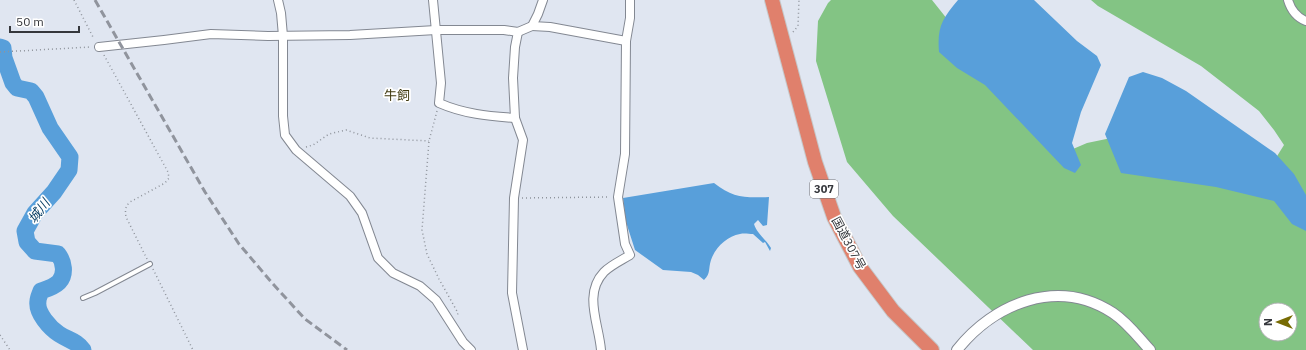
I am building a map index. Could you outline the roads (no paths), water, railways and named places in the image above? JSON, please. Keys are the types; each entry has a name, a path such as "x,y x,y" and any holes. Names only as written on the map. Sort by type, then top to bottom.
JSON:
{"highway":[{"name":"国道307号","path":"772,0 814,162 834,217 860,267 893,311 932,350"}],"street":[{"path":"278,0 283,36 283,116 285,135 296,150 350,196 362,213 378,258 393,273 420,286 436,300 463,342 471,350"},
{"path":"432,0 441,83 439,103 450,108 475,114 515,118"},
{"path":"532,26 543,0"},
{"path":"601,350 594,313 594,294 598,282 604,272 630,255 625,244 618,197 625,154 626,41 630,18 630,0"},
{"path":"1288,0 1293,12 1299,18 1306,21"},
{"path":"99,47 211,34 268,36 350,35 436,30 504,30 518,32 532,26 550,27 626,41"},
{"path":"518,32 514,47 513,78 515,118 523,140 514,198 512,293 523,350"},
{"path":"957,350 967,337 988,319 1002,310 1028,300 1052,296 1082,300 1092,303 1112,313 1131,328 1150,350"}],"lane":[{"path":"83,298 150,264"}],"water":[{"path":"958,0 1034,0 1077,41 1097,56 1101,65 1081,112 1072,143 1081,165 1075,173 1064,168 985,85 957,68 939,52 939,36 944,18"},
{"path":"1143,72 1162,78 1186,91 1275,153 1294,174 1306,195 1306,231 1292,224 1274,201 1216,187 1121,173 1105,134 1129,77"},
{"path":"714,183 727,192 740,196 769,197 767,225 763,226 758,220 754,224 757,231 771,248 770,251 765,242 763,243 753,234 735,235 722,243 715,251 711,260 708,275 704,280 691,272 663,270 635,250 626,222 623,198"}],"waterway":[{"name":"城川","path":"0,47 3,48 4,58 13,83 17,88 31,91 36,97 50,128 70,157 69,170 54,192 35,213 25,231 27,242 35,251 58,254 63,264 63,275 59,282 53,287 41,291 38,299 38,306 41,315 55,331 81,347 83,350"}],"railway":[{"path":"95,0 205,192 239,244 305,319 347,350"}],"district":[{"name":"牛飼","path":"397,95"}]}
